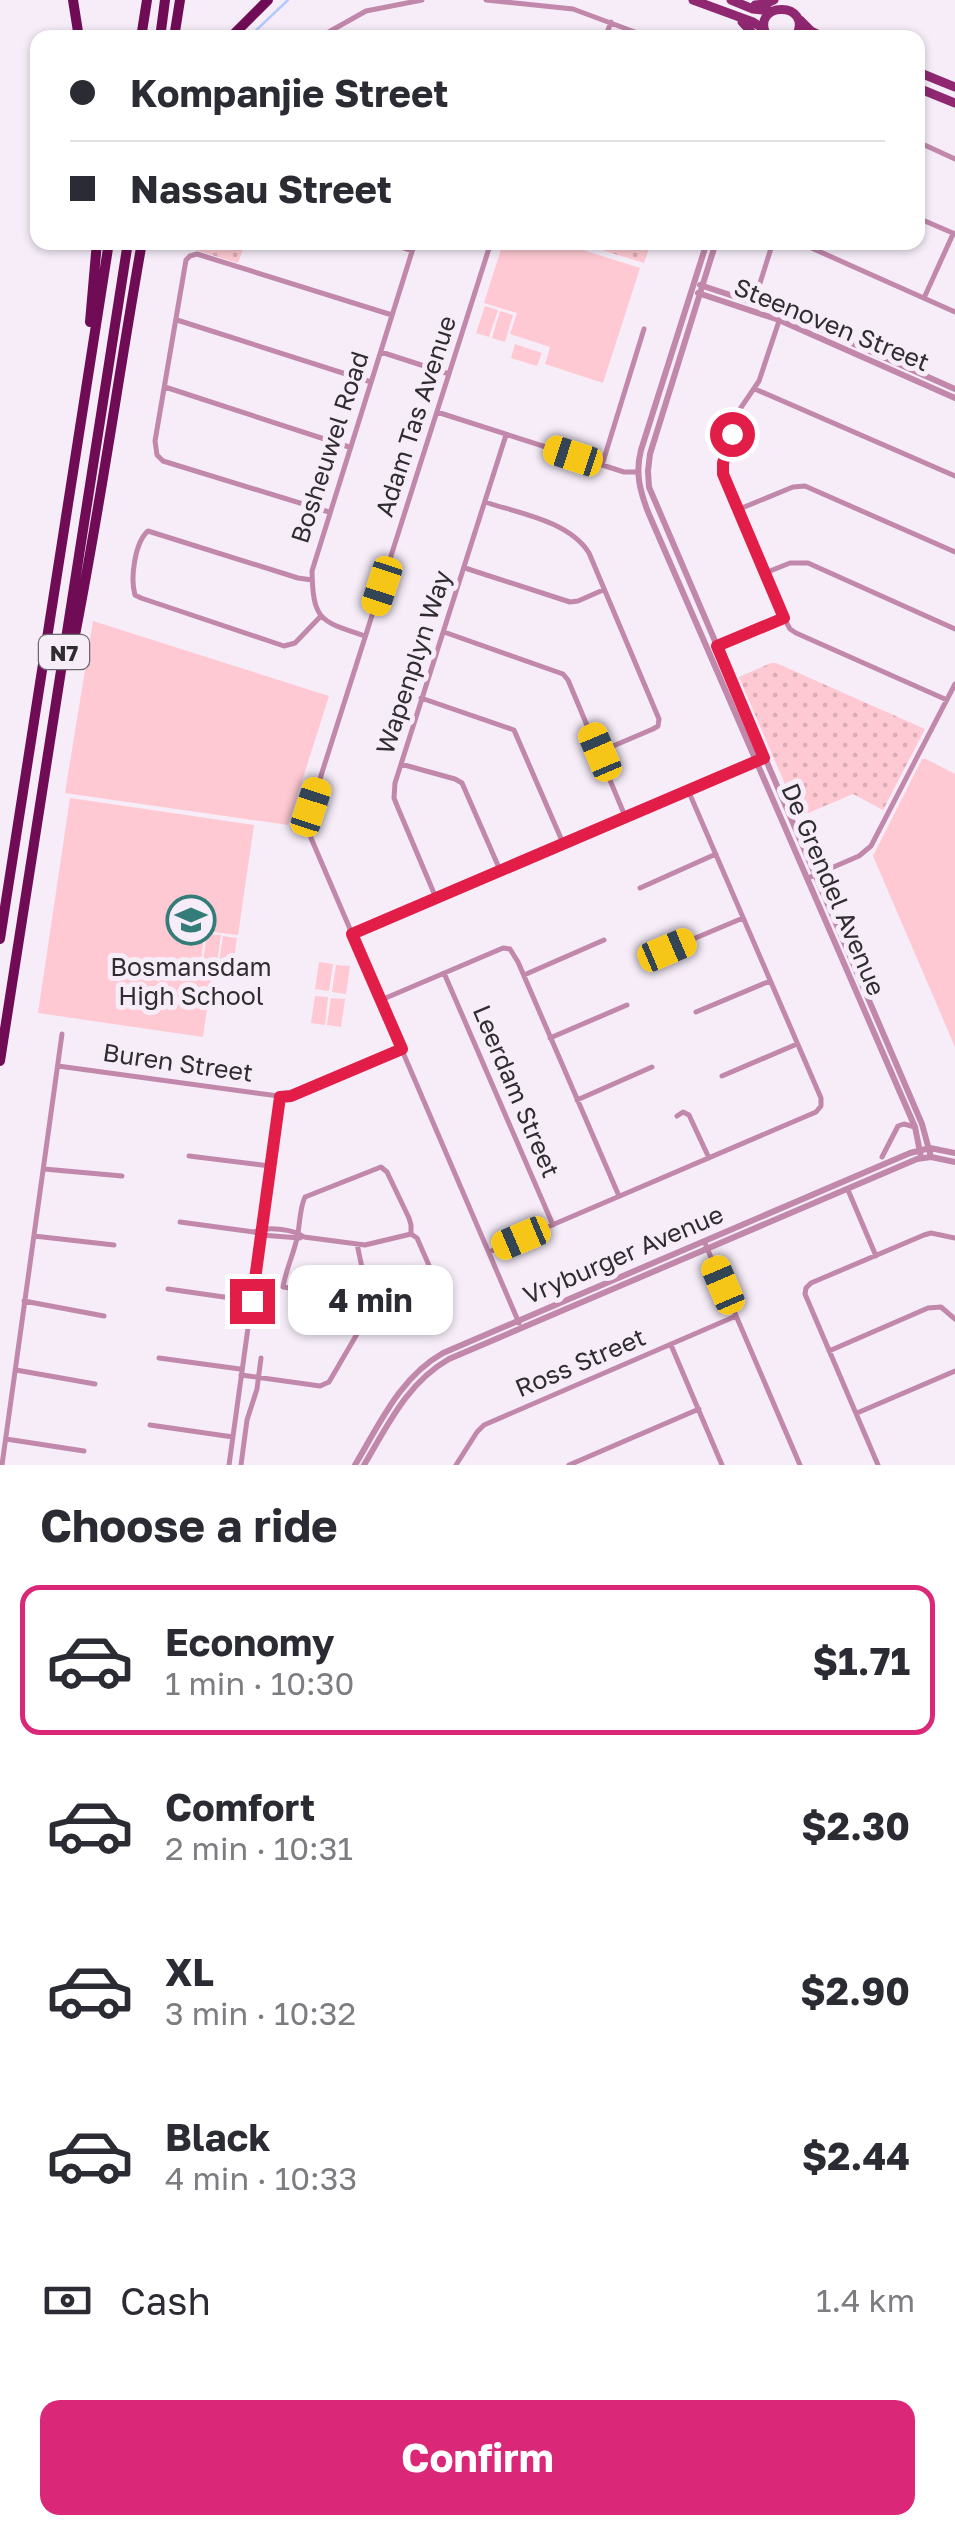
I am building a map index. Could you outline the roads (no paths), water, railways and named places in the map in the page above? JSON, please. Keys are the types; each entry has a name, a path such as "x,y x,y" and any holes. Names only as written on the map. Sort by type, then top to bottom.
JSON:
{"highway":[{"path":"73,0 78,30"},
{"path":"143,30 147,0"},
{"path":"161,30 165,0"},
{"path":"175,30 180,0"},
{"path":"238,30 268,0"},
{"path":"85,398 96,250"},
{"name":"N7","path":"0,939 108,250"},
{"name":"N7","path":"0,1061 127,250"},
{"path":"58,702 82,605 141,250"}],"main road":[{"path":"693,0 730,14 757,30"},
{"path":"734,1 753,9 776,5 789,8 810,30"},
{"path":"796,2 799,30"},
{"path":"765,30 764,19 776,5"},
{"path":"925,75 955,87"},
{"path":"925,91 955,103"}],"street":[{"path":"332,30 366,11 422,0"},
{"path":"486,0 573,8 630,30"},
{"path":"608,30 610,22"},
{"path":"925,145 955,159"},
{"path":"924,298 954,234 925,221"},
{"name":"Adam Tas Avenue","path":"489,250 308,818 311,838 520,1324"},
{"name":"De Grendel Avenue","path":"705,250 648,462 649,487 808,878 915,1127 920,1153"},
{"name":"De Grendel Avenue","path":"713,250 640,450 637,472 648,512 713,648"},
{"path":"753,306 771,250"},
{"path":"816,250 955,312"},
{"name":"Bosheuwel Road","path":"320,617 312,580 313,563 412,251"},
{"path":"329,512 160,458 155,446 186,262 196,254 392,316"},
{"name":"Steenoven Street","path":"697,288 781,316 955,389"},
{"path":"781,316 754,389 740,408 722,466 784,618 796,633 947,700"},
{"name":"Steenoven Street","path":"781,316 955,398"},
{"path":"177,320 371,382"},
{"path":"602,465 644,329"},
{"path":"380,352 450,374"},
{"path":"165,387 349,447"},
{"path":"754,389 955,476"},
{"path":"438,412 624,472 637,472 648,462"},
{"name":"Wapenplyn Way","path":"436,898 396,803 395,783 506,435"},
{"path":"637,472 649,487"},
{"path":"738,510 793,487 805,486 955,552"},
{"path":"485,502 552,524 589,553 660,719 653,729 600,752"},
{"path":"312,580 148,531 141,538 132,586 141,598 284,646 295,643 320,617 365,636"},
{"path":"765,573 790,562 808,563 955,629"},
{"path":"464,568 570,602 603,590"},
{"path":"713,648 784,618"},
{"path":"444,632 563,674 626,816"},
{"path":"808,878 859,856 872,846 955,684"},
{"path":"422,698 514,730 563,843"},
{"path":"352,934 761,759"},
{"name":"De Grendel Avenue","path":"761,759 817,874 922,1124 930,1152"},
{"path":"401,764 462,784 500,870"},
{"path":"489,1252 820,1108 821,1098 688,790"},
{"path":"640,888 716,854"},
{"path":"667,950 743,918"},
{"path":"524,976 604,940"},
{"path":"381,1000 507,948 514,953 620,1196"},
{"name":"Leerdam Street","path":"444,973 554,1225"},
{"path":"696,1012 770,981"},
{"path":"550,1038 627,1006"},
{"path":"2,1465 62,1034"},
{"path":"722,1076 797,1044"},
{"name":"Buren Street","path":"58,1066 280,1097 291,1096 402,1049"},
{"path":"578,1100 652,1067"},
{"path":"229,1465 280,1097"},
{"path":"677,1116 684,1112 689,1115 709,1158"},
{"path":"882,1156 898,1126 915,1127"},
{"name":"Vryburger Avenue","path":"930,1152 955,1162"},
{"name":"Vryburger Avenue","path":"354,1465 404,1386 421,1368 444,1353 920,1153 955,1153"},
{"path":"189,1156 270,1166"},
{"path":"180,1222 300,1236 357,1244 411,1234 417,1238 430,1276 369,1297 283,1288 286,1267 300,1236 305,1197 381,1167 412,1225 411,1234"},
{"path":"44,1169 122,1176"},
{"path":"846,1185 876,1256"},
{"path":"878,1465 805,1294 806,1288 930,1233 955,1238"},
{"path":"34,1236 114,1244"},
{"path":"159,1358 259,1377 326,1384 371,1313 357,1244"},
{"path":"706,1245 800,1465"},
{"path":"168,1289 252,1301"},
{"path":"24,1301 104,1316"},
{"path":"829,1351 928,1308 945,1309 955,1318"},
{"name":"Ross Street","path":"456,1465 484,1425 736,1316"},
{"name":"Vryburger Avenue","path":"364,1465 408,1392 422,1378 449,1359 520,1324"},
{"path":"671,1345 722,1465"},
{"path":"241,1465 261,1358"},
{"path":"16,1370 94,1384"},
{"path":"856,1413 955,1371"},
{"path":"568,1465 699,1410"},
{"path":"150,1425 233,1437"},
{"path":"6,1439 84,1451"}],"waterway":[{"path":"256,30 288,0"}],"place":[{"name":"Bosmansdam High School","path":"191,920"}]}
